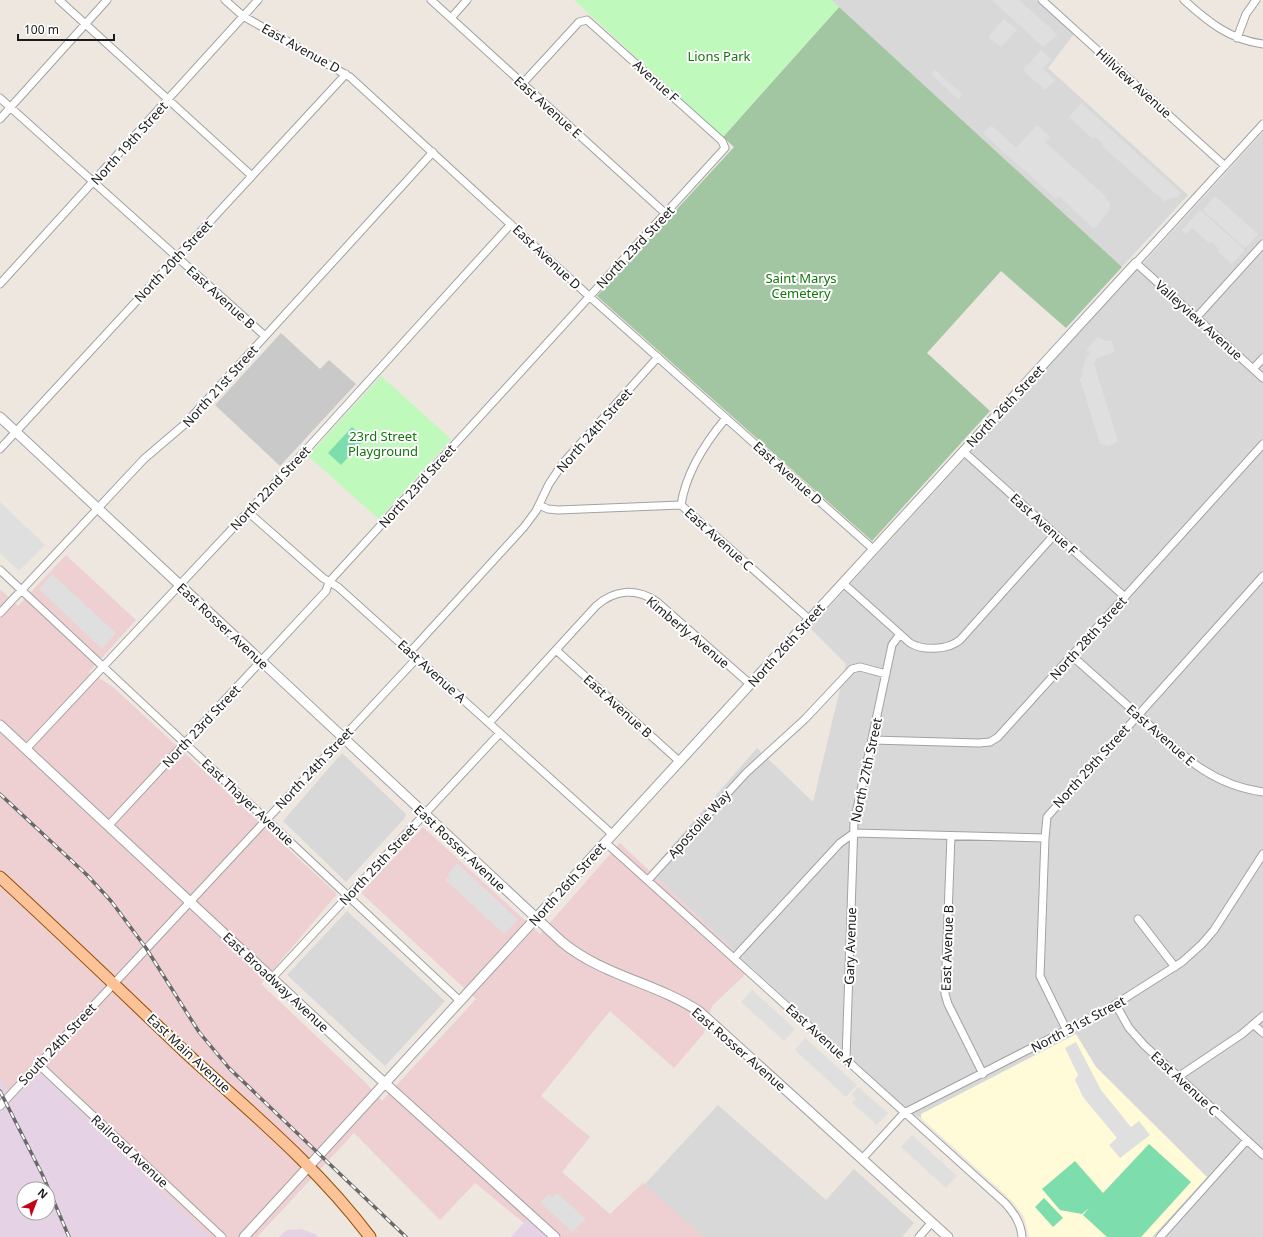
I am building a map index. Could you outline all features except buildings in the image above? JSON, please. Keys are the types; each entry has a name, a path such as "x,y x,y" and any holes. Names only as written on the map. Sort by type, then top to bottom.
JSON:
{"main road":[{"name":"East Main Avenue","path":"0,877 114,983 185,1052 233,1094 309,1166 355,1217 370,1237"}],"street":[{"path":"59,0 252,176"},
{"path":"0,119 107,0"},
{"name":"East Avenue D","path":"225,0 243,16 346,74 590,296 873,549"},
{"name":"North 19th Street","path":"0,284 258,0"},
{"name":"East Avenue E","path":"431,0 666,214"},
{"path":"451,18 468,0"},
{"name":"Hillview Avenue","path":"1042,0 1225,166"},
{"path":"1184,0 1209,23 1237,38 1263,44"},
{"path":"1237,38 1246,14 1256,0"},
{"name":"Avenue F","path":"523,83 579,22 585,19 590,21 726,146"},
{"name":"North 20th Street","path":"0,449 346,74"},
{"name":"East Avenue B","path":"0,98 265,336"},
{"name":"North 26th Street","path":"244,1237 1263,124"},
{"name":"North 23rd Street","path":"108,826 326,591 329,582 666,214 726,146"},
{"name":"North 21st Street","path":"0,613 144,459 185,424 433,152"},
{"name":"North 22nd Street","path":"26,749 248,512 511,224"},
{"path":"1196,318 1263,244"},
{"name":"Valleyview Avenue","path":"1136,263 1263,378"},
{"name":"North 24th Street","path":"410,652 524,527 539,505 549,484 563,463 658,357"},
{"path":"1253,369 1263,358"},
{"name":"East Rosser Avenue","path":"0,418 535,919 569,948 586,959 612,972 674,997 698,1011 948,1237"},
{"path":"681,505 691,474 702,450 726,418"},
{"name":"North 28th Street","path":"872,740 979,743 990,742 1003,733 1263,444"},
{"name":"East Avenue F","path":"963,451 1125,597"},
{"name":"East Avenue C","path":"539,505 548,509 558,510 681,505 809,619"},
{"name":"East Avenue A","path":"248,512 329,582 338,587 612,834"},
{"path":"843,583 910,643 920,647 951,645 960,640 1055,534"},
{"name":"East Thayer Avenue","path":"0,570 460,1001"},
{"name":"North 29th Street","path":"1045,838 1046,823 1050,812 1263,576"},
{"name":"Kimberly Avenue","path":"556,650 601,602 621,592 636,592 651,598 750,684"},
{"name":"North 27th Street","path":"734,958 840,843 854,833 892,645 900,634"},
{"path":"489,723 556,650"},
{"name":"East Avenue B","path":"556,650 679,761"},
{"name":"East Avenue E","path":"1072,656 1186,758 1206,773 1231,785 1263,792"},
{"name":"North 24th Street","path":"114,983 417,658"},
{"name":"Apostolie Way","path":"648,880 751,768 810,714 854,667 860,667 886,674"},
{"name":"East Broadway Avenue","path":"0,725 385,1083 555,1237"},
{"name":"North 25th Street","path":"272,978 500,733"},
{"path":"854,833 1045,838 1040,976 1067,1031"},
{"name":"Gary Avenue","path":"846,1059 854,833"},
{"name":"East Avenue B","path":"951,836 945,994 948,1004 984,1074"},
{"name":"East Avenue A","path":"605,842 1005,1203 1015,1216 1019,1224 1022,1237"},
{"name":"North 31st Street","path":"862,1159 904,1113 984,1074 1116,1005 1175,967 1195,951 1214,930 1263,854"},
{"path":"1138,919 1175,967"},
{"name":"South 24th Street","path":"0,1106 114,983"},
{"name":"East Avenue C","path":"1116,1005 1133,1033 1178,1077 1263,1155"},
{"path":"1178,1077 1254,1025 1263,1016"},
{"path":"1254,1025 1263,1033"},
{"name":"Railroad Avenue","path":"38,1064 222,1237"},
{"path":"1160,1237 1248,1140"},
{"path":"919,1237 932,1222"}],"shaded area":[{"path":"831,0 1036,0 1074,34 1048,68 1188,195 1122,267"},
{"path":"992,0 1019,0 1058,35 1043,47"},
{"path":"1004,19 1017,30 1001,47 988,37"},
{"path":"1041,50 1051,59 1043,69 1055,80 1045,90 1023,70"},
{"path":"935,70 962,94 959,100 931,74"},
{"path":"1081,103 1181,193 1178,197 1168,199 1165,202 1102,146 1103,144 1095,137 1093,139 1069,117"},
{"path":"991,125 1016,148 1037,125 1050,137 1045,142 1103,194 1110,204 1109,211 1094,229 1059,196 1056,199 983,133"},
{"path":"1263,132 1263,1237 1029,1237 1024,1217 1012,1201 921,1118 913,1114 752,968 650,871 757,748 813,802 846,664 810,628"},
{"path":"1215,196 1258,234 1245,248 1203,210"},
{"path":"1200,210 1245,250 1232,264 1217,251 1219,249 1211,241 1209,243 1192,228 1186,234 1182,230"},
{"path":"281,333 320,369 329,360 356,384 280,466 215,405"},
{"path":"1098,337 1106,341 1112,341 1115,352 1097,358 1094,364 1118,441 1109,446 1100,444 1080,379 1083,375 1082,371 1086,358 1090,353 1086,350"},
{"path":"0,502 45,545 19,571 0,553"},
{"path":"66,555 136,620 89,672 113,687 337,894 261,984 364,1081 382,1101 476,999 361,893 423,827 540,934 620,843 752,968 712,1006 704,1033 674,1068 610,1011 541,1096 590,1137 562,1172 610,1214 643,1183 704,1237 560,1237 533,1213 524,1223 475,1183 440,1220 354,1133 257,1237 209,1237 39,1071 13,1100 0,1078 0,589 18,606"},
{"path":"52,574 116,633 102,649 39,589"},
{"path":"342,753 406,814 404,819 346,882 283,821"},
{"path":"457,863 518,920 504,934 445,880"},
{"path":"347,911 445,1001 385,1066 287,975"},
{"path":"752,990 795,1029 784,1041 741,1002"},
{"path":"1076,1034 1096,1067 1207,1177 1152,1237 1029,1237 1024,1217 1012,1201 921,1118 921,1114"},
{"path":"805,1038 857,1085 846,1097 795,1050"},
{"path":"1076,1042 1101,1090 1131,1127 1139,1121 1150,1135 1120,1158 1109,1145 1117,1138 1083,1097 1075,1080 1078,1075 1065,1048"},
{"path":"39,1071 209,1237 0,1237 0,1078 13,1099"},
{"path":"858,1087 888,1113 877,1125 852,1103 856,1099 852,1094"},
{"path":"718,1105 826,1200 854,1169 914,1223 902,1237 704,1237 644,1185"},
{"path":"912,1135 957,1176 946,1188 901,1147"},
{"path":"557,1193 586,1219 572,1232 540,1202 549,1194 552,1197"},
{"path":"533,1213 560,1237 511,1237"},
{"path":"301,1229 315,1234 318,1237 279,1237 287,1230"}],"green space":[{"name":"Lions Park","path":"574,0 831,0 839,7 723,137"},
{"name":"Saint Marys Cemetery","path":"839,7 1122,267 1066,328 1001,271 927,353 990,411 872,541 597,296 734,147 723,137"},
{"name":"23rd Street Playground","path":"381,376 451,439 379,519 308,456"},
{"path":"352,427 365,439 341,465 328,453"},
{"path":"1149,1144 1191,1182 1141,1237 1107,1237 1083,1215 1089,1208 1082,1214 1060,1210 1042,1189 1075,1161 1103,1193"},
{"path":"1044,1198 1063,1218 1053,1227 1035,1207"}],"railway":[{"path":"0,794 87,875 111,901 146,948 199,1032 229,1068 406,1237"},
{"path":"0,1091 43,1176 69,1237"}]}
